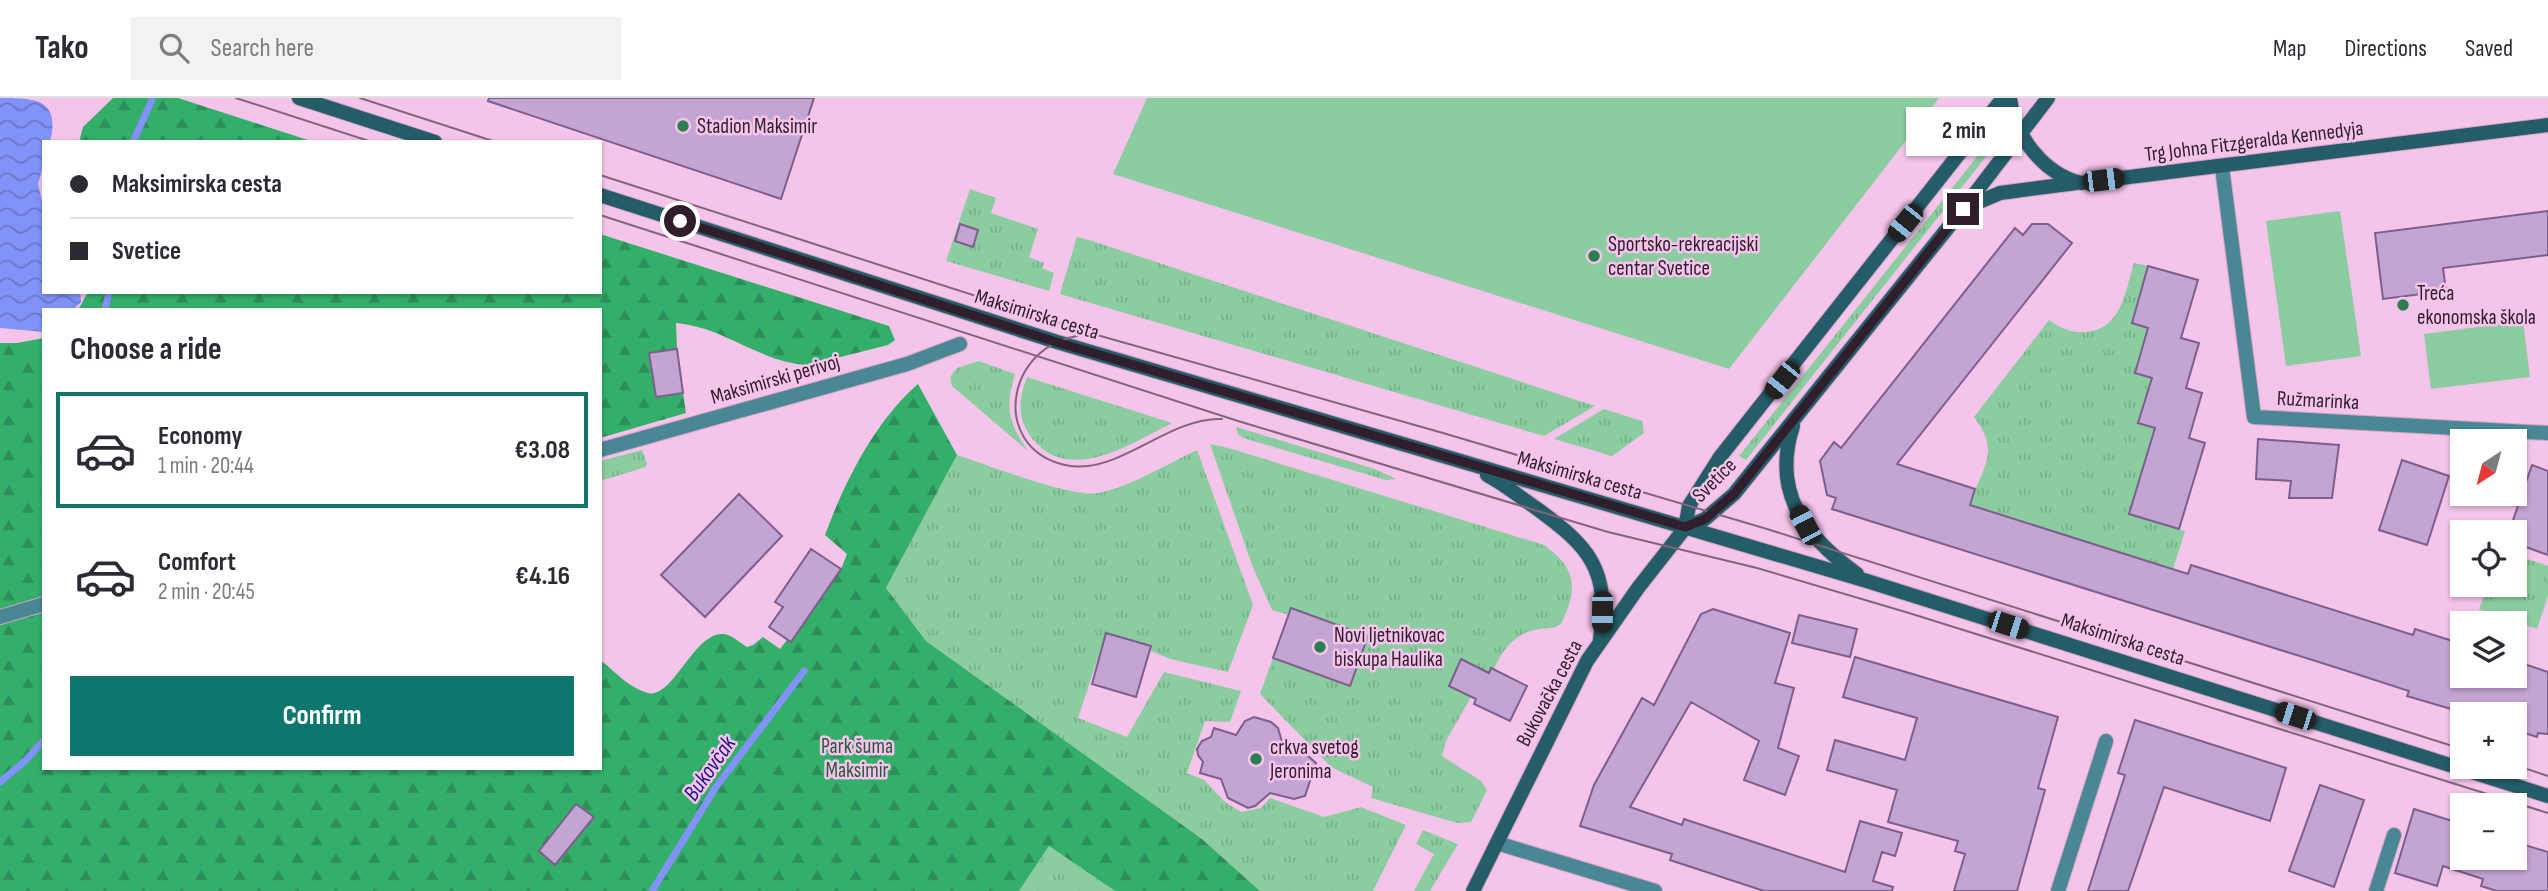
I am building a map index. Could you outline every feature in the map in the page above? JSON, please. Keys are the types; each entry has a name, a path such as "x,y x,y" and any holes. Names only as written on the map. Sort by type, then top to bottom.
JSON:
{"main road":[{"path":"299,98 429,140"},
{"name":"Svetice","path":"1685,527 1689,506 1720,457 2003,98"},
{"path":"2010,98 2021,134 2049,167 2068,180 2081,183"},
{"name":"Svetice","path":"1685,527 1705,519 1734,494 1963,209 2048,98"},
{"name":"Trg Johna Fitzgeralda Kennedyja","path":"1963,209 2000,193 2548,125"},
{"name":"Maksimirska cesta","path":"602,196 1056,342 1867,581 2548,796"},
{"path":"1796,416 1786,456 1792,498 1805,525 1822,546 1867,581"},
{"path":"1469,464 1555,522 1583,545 1598,575 1602,593 1600,641"},
{"name":"Bukovačka cesta","path":"1473,891 1570,694 1600,641 1685,527"}],"street":[{"name":"Ružmarinka","path":"2222,167 2254,417 2548,433"},
{"name":"Maksimirski perivoj","path":"602,449 899,367 960,344"},
{"path":"0,617 42,605"},
{"path":"2058,891 2106,741"},
{"path":"2376,891 2394,835"},
{"path":"1497,843 1655,891"}],"green space":[{"path":"113,98 178,98 308,140 80,140 83,127"},
{"name":"Sportsko-rekreacijski centar Svetice","path":"1147,98 1939,98 1729,369 1113,174"},
{"path":"1998,133 2000,139 1746,460 1739,456 1995,134"},
{"path":"970,189 996,198 991,213 1038,229 1029,257 1044,263 1042,268 1054,273 1049,291 946,261"},
{"path":"2340,211 2361,356 2286,366 2266,221"},
{"path":"602,235 889,326 895,340 888,345 809,365 775,359 711,331 676,323 677,349 649,353 656,397 683,393 686,413 602,437 602,308 79,308 87,294 602,294"},
{"path":"1077,237 1595,406 1544,436 1060,294"},
{"path":"2134,263 2148,266 2132,323 2148,328 2135,373 2152,378 2138,423 2155,428 2130,514 2185,531 2173,569 1970,505 1987,461 1988,451 1987,441 1974,417 2049,320 2075,332 2092,331 2110,322 2121,305"},
{"path":"2523,321 2530,377 2431,389 2424,334"},
{"name":"Park šuma Maksimir","path":"42,338 42,770 602,770 602,663 630,684 648,693 657,692 666,686 693,653 712,636 726,634 747,647 763,637 780,649 841,569 847,554 825,535 851,474 888,416 918,384 957,455 886,588 926,641 1202,839 1260,891 1115,891 1049,846 1019,891 0,891 0,343"},
{"path":"979,361 1015,374 1010,396 1010,414 1016,432 1028,451 952,386 950,377 957,368"},
{"path":"1027,377 1172,423 1099,457 1079,460 1061,458 1044,450 1025,427 1021,406"},
{"path":"1604,409 1642,421 1644,433 1612,456 1554,439"},
{"path":"1236,427 1375,469 1396,479 1386,480 1243,438"},
{"path":"1210,444 1544,545 1563,562 1571,579 1572,589 1561,624 1554,628 1531,631 1517,638 1506,648 1489,673 1461,660 1449,685 1471,697 1446,741 1442,756 1481,781 1487,790 1471,822 1457,823 1371,798 1373,787 1331,767 1260,694 1273,658 1349,686 1367,636 1292,608 1289,615 1272,610 1252,565"},
{"path":"642,450 647,463 646,467 602,480 602,460"},
{"path":"1197,450 1253,605 1228,672 1170,659 1149,650 1150,645 1106,633 1078,718 1127,737 1164,672 1241,691 1230,722 1205,721 1187,773 1204,780 1225,802 1241,812 1261,808 1270,798 1324,817 1361,807 1406,825 1373,891 1260,891 1202,839 926,641 886,588 957,455 1050,486 1098,493 1135,480"},
{"path":"2527,559 2548,566 2548,596 2537,629 2527,626 2527,611 2479,609 2484,597 2527,597"},
{"path":"1423,830 1458,844 1430,891 1414,891 1434,854 1416,844"},
{"path":"1049,846 1115,891 1019,891"}],"water":[{"path":"0,98 34,100 48,109 52,117 50,140 42,140 42,170 38,184 42,201 42,294 80,294 81,302 75,308 42,308 42,332 0,328"}],"building":[{"name":"Stadion Maksimir","path":"489,98 814,98 781,199 488,101"},
{"path":"2548,211 2548,255 2443,268 2446,291 2383,299 2375,233"},
{"path":"960,224 978,230 973,247 955,241"},
{"path":"2032,224 2048,224 2072,243 1897,464 1975,489 1970,505 2188,574 2191,565 2413,635 2415,629 2450,640 2450,688 2527,688 2527,665 2548,672 2548,734 2538,733 2537,737 2527,734 2527,702 2450,702 2450,709 2407,696 2409,691 2341,669 1832,509 1836,498 1827,495 1820,461 1834,442 1841,448 2015,228 2023,235"},
{"path":"2148,266 2198,280 2181,338 2199,343 2186,388 2202,393 2189,438 2205,443 2179,529 2129,514 2155,428 2138,423 2152,378 2135,373 2148,328 2132,323"},
{"path":"677,349 683,393 656,397 649,353"},
{"path":"2258,439 2339,445 2332,498 2289,498 2291,481 2256,479"},
{"path":"2402,460 2449,476 2427,545 2379,530"},
{"path":"2532,465 2548,471 2548,555 2527,547 2527,520 2513,520 2518,506 2527,506 2527,480"},
{"path":"739,494 782,536 705,617 661,575"},
{"path":"811,549 841,569 791,642 769,627 783,607 775,602"},
{"name":"Novi ljetnikovac biskupa Haulika","path":"1291,608 1368,636 1350,686 1273,658"},
{"path":"1713,609 1790,633 1775,683 1794,688 1778,748 1799,756 1785,795 1744,780 1759,741 1691,702 1630,807 1682,825 1684,819 1845,872 1860,821 1902,833 1895,856 1882,852 1873,881 1893,887 1892,891 1764,891 1670,860 1672,854 1580,826 1594,785 1642,698 1654,705 1701,614"},
{"path":"1799,615 1857,629 1850,657 1792,643"},
{"path":"1106,633 1151,646 1136,697 1092,684"},
{"path":"1855,657 2058,717 2038,788 2045,790 2017,891 1954,891 1965,854 1955,851 1958,841 1888,822 1897,790 1827,770 1835,740 1905,760 1917,718 1843,697"},
{"path":"1461,659 1489,673 1491,668 1527,686 1510,721 1474,704 1476,699 1449,686"},
{"name":"crkva svetog Jeronima","path":"1254,717 1271,722 1278,728 1284,749 1307,755 1316,763 1305,796 1294,799 1270,793 1255,806 1248,808 1228,798 1221,779 1200,773 1203,762 1197,749 1202,741 1211,737 1214,728 1236,735 1245,721"},
{"path":"2135,720 2286,768 2270,821 2164,787 2128,891 2088,891 2125,775 2118,773"},
{"path":"2320,785 2364,800 2334,887 2289,871"},
{"path":"576,804 594,817 555,865 539,851"},
{"path":"2414,809 2450,820 2450,868 2443,866 2437,886 2395,873"},
{"path":"2527,846 2548,852 2548,891 2497,891 2481,886 2483,879 2455,870 2527,870"}],"waterway":[{"path":"134,140 152,100"},
{"path":"105,308 109,294"},
{"name":"Bukovčak","path":"652,891 716,787 804,671"},
{"path":"0,782 42,742"}],"tram line":[{"path":"236,98 366,140"},
{"path":"360,98 490,140"},
{"path":"602,176 1097,335 1767,529 2450,745"},
{"path":"602,216 1238,421 1608,532 1757,568 1909,613 2548,813"},
{"path":"1090,335 1062,340 1040,353 1025,372 1017,394 1016,416 1024,437 1040,454 1065,465 1104,463 1182,427 1222,419"},
{"path":"2527,769 2548,776"}],"place":[{"name":"Stadion Maksimir","path":"683,126"},
{"name":"Sportsko-rekreacijski centar Svetice","path":"1594,256"},
{"name":"Treća ekonomska škola","path":"2403,305"},
{"name":"Novi ljetnikovac biskupa Haulika","path":"1320,647"},
{"name":"crkva svetog Jeronima","path":"1256,759"}],"route":[{"path":"680,221 1056,342 1685,527 1713,514 1734,494 1963,209"}]}
